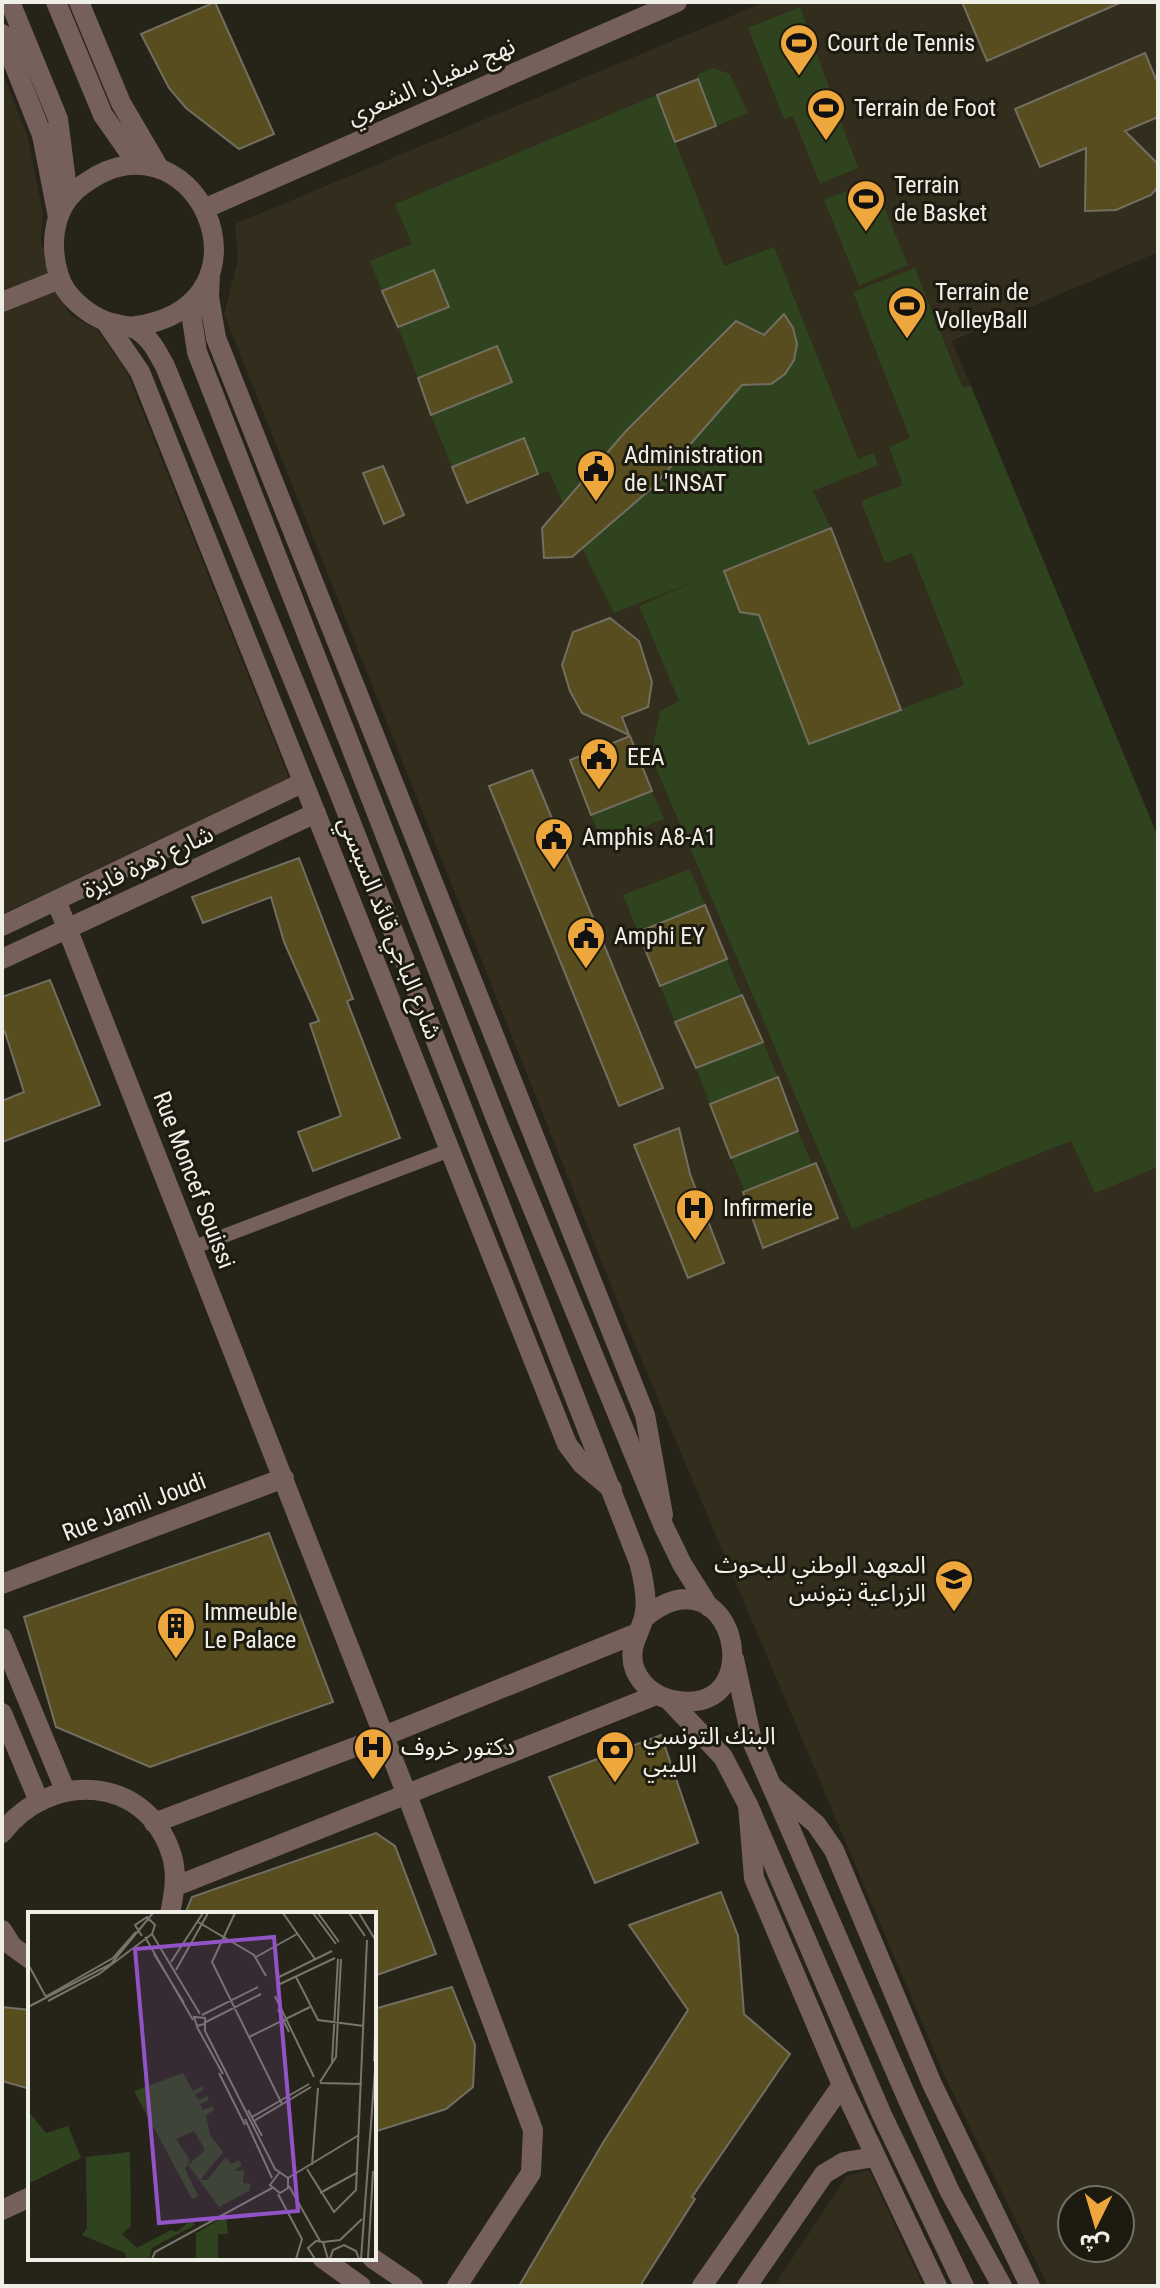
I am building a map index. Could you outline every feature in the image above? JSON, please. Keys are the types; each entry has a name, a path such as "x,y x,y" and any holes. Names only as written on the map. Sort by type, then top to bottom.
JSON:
{"street":[{"path":"10,2 58,119 68,197"},
{"path":"56,2 99,106 148,166 186,184 206,208 215,240 209,297 216,338 645,1415 664,1527"},
{"path":"79,2 148,166"},
{"name":"نهج سفيان الشعري","path":"206,208 677,2"},
{"path":"2,34 42,135 58,217"},
{"path":"148,166 99,172 68,197 58,217 52,248 60,279 78,305 106,322 130,327 156,324 179,313 198,296"},
{"path":"210,274 198,296 192,319 197,352 498,1124 664,1527 682,1564 709,1607 722,1618 731,1633 745,1719 773,1787 950,2192 1002,2286"},
{"path":"2,302 60,279"},
{"name":"شارع الباجي قائد السبسي","path":"106,322 140,372 567,1444 582,1464 612,1489"},
{"path":"130,327 154,345 165,366 339,792 612,1489 643,1577 639,1626 632,1651 635,1668 643,1683 723,1757 748,1805 882,2115 964,2286"},
{"name":"شارع زهرة فايزة","path":"2,926 302,783"},
{"name":"شارع زهرة فايزة","path":"2,959 316,813"},
{"name":"Rue Moncef Souissi","path":"56,900 407,1795 533,2130 531,2173 457,2286"},
{"path":"192,1248 450,1150"},
{"name":"Rue Jamil Joudi","path":"2,1584 284,1478"},
{"path":"154,1823 384,1736 639,1626 658,1607 674,1601 692,1601 709,1607"},
{"path":"2,1638 65,1790"},
{"path":"176,1886 662,1698 701,1700 715,1692 726,1680 734,1659"},
{"path":"2,1713 38,1799"},
{"path":"773,1787 816,1824 834,1850 932,2084 1030,2286"},
{"path":"2,1833 15,1816 38,1799 65,1790 98,1790 129,1801 154,1823 171,1852 176,1886 170,1912"},
{"path":"748,1805 754,1878 842,2085 937,2286"},
{"path":"5,1942 28,1958"},
{"path":"702,2286 842,2085"},
{"path":"747,2286 824,2174 844,2162 875,2157"},
{"path":"2,2210 28,2198"},
{"path":"325,2260 361,2286"},
{"path":"375,2260 413,2286"}],"shaded area":[{"path":"765,2 1158,2 1158,252 952,341 1158,837 1158,2286 1048,2286 946,2079 629,1330 224,314 238,259 235,224"},
{"path":"2,70 28,138 43,214 41,240 55,289 71,316 97,329 127,373 289,778 2,914"},
{"path":"869,2170 923,2286 774,2286 847,2176"}],"green space":[{"path":"800,7 858,168 820,184 793,116 784,119 748,28"},
{"path":"713,68 730,74 748,113 716,126 697,75"},
{"path":"657,95 724,266 774,247 858,459 874,453 878,465 813,491 831,528 724,570 740,612 759,615 810,744 964,685 912,553 885,563 861,501 903,485 889,447 910,438 853,292 915,268 962,387 971,386 1158,837 1158,1167 1095,1193 1071,1141 852,1229 651,756 660,711 679,701 639,606 694,582 614,613 582,548 653,487 742,385 772,383 783,376 795,356 792,329 784,315 764,335 752,327 745,328 626,431 563,503 549,471 538,474 524,438 452,467 431,415 512,381 497,346 418,378 398,327 449,307 434,270 382,291 370,261 412,244 395,204"},
{"name":"Terrain de Basket","path":"873,180 908,265 859,286 824,200"},
{"path":"652,791 664,819 603,843 591,815"},
{"path":"690,869 705,905 638,932 623,895"},
{"path":"727,959 742,995 675,1022 660,986"},
{"path":"763,1042 778,1077 710,1104 696,1068"},
{"path":"798,1131 813,1167 746,1194 731,1158"}],"building":[{"path":"215,2 274,134 239,149 186,108 169,88 141,34"},
{"path":"962,2 1122,2 987,61"},
{"path":"1145,53 1158,84 1158,117 1125,131 1158,164 1158,187 1151,195 1116,210 1085,211 1086,148 1040,167 1015,109"},
{"path":"698,79 716,126 675,142 657,95"},
{"path":"434,270 449,307 398,327 382,291"},
{"path":"784,314 793,328 797,344 794,360 785,374 771,384 742,385 653,487 572,557 544,558 542,528 626,431 736,321 764,335"},
{"path":"497,346 512,382 431,415 418,378"},
{"path":"524,438 538,474 467,503 452,467"},
{"path":"383,466 404,515 384,524 363,473"},
{"path":"831,528 901,710 809,744 759,615 740,612 724,571"},
{"path":"610,618 639,641 652,682 648,707 622,717 629,735 582,713 570,691 562,665 573,632"},
{"name":"EEA","path":"630,736 652,791 591,815 570,760"},
{"path":"532,770 663,1088 619,1106 489,786"},
{"path":"299,858 353,999 347,1001 400,1138 313,1171 298,1132 341,1116 310,1024 319,1021 284,942 271,897 203,923 192,897"},
{"path":"705,905 727,959 660,986 638,932"},
{"path":"50,980 100,1105 2,1142 2,1101 24,1092 5,1032 2,1034 2,997"},
{"path":"742,995 763,1042 696,1068 675,1022"},
{"path":"778,1077 798,1131 731,1158 710,1104"},
{"path":"679,1128 690,1174 724,1263 688,1278 634,1145"},
{"path":"816,1163 838,1218 763,1248 743,1192"},
{"name":"Immeuble Le Palace","path":"269,1533 333,1702 150,1767 56,1727 24,1617"},
{"path":"661,1735 698,1843 595,1883 549,1777"},
{"path":"376,1833 395,1846 436,1954 376,1975 376,1912 186,1912 192,1897"},
{"path":"721,1892 738,1936 744,2014 790,2054 692,2197 695,2199 640,2286 519,2286 604,2141 688,2010 629,1925"},
{"path":"452,1987 475,2045 473,2087 446,2109 376,2131 376,2008"},
{"path":"2,2007 28,2010 28,2088 2,2081"}],"place":[{"name":"Court de Tennis","path":"799,77"},
{"name":"Terrain de Foot","path":"826,142"},
{"name":"Terrain de Basket","path":"866,233"},
{"name":"Terrain de VolleyBall","path":"907,340"},
{"name":"Administration de L'INSAT","path":"596,503"},
{"name":"EEA","path":"599,791"},
{"name":"Amphis A8-A1","path":"554,871"},
{"name":"Amphi EY","path":"586,970"},
{"name":"Infirmerie","path":"695,1242"},
{"name":"المعهد الوطني للبحوث الزراعية بتونس","path":"954,1613"},
{"name":"Immeuble Le Palace","path":"176,1660"},
{"name":"دكتور خروف","path":"373,1781"},
{"name":"البنك التونسي الليبي","path":"615,1784"}]}
